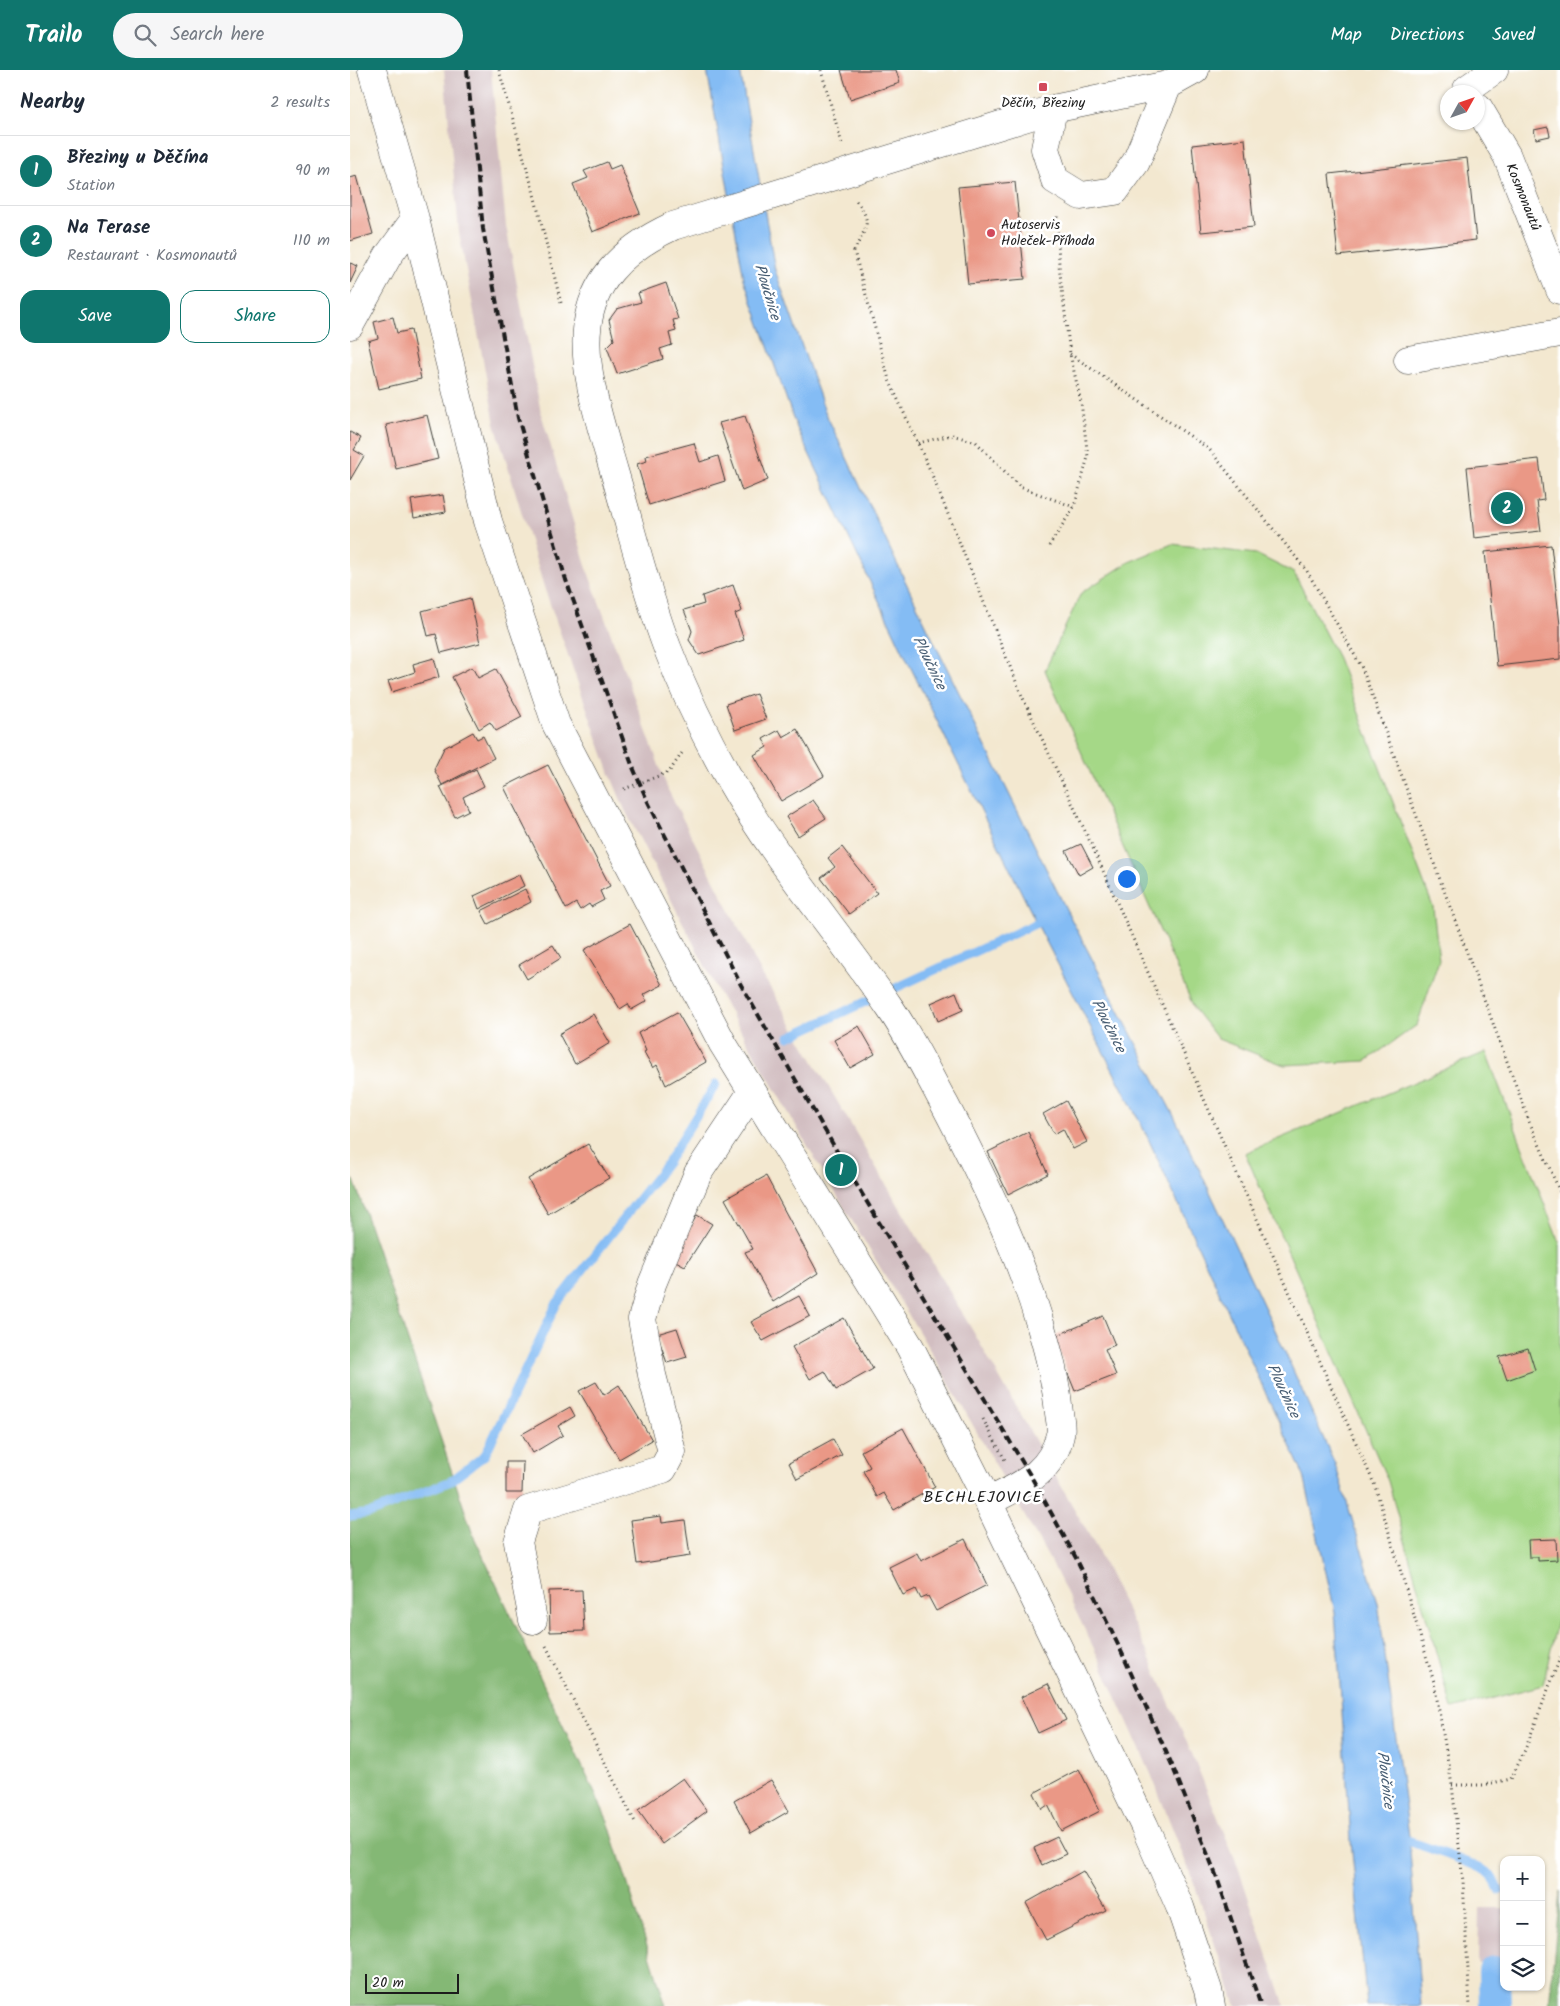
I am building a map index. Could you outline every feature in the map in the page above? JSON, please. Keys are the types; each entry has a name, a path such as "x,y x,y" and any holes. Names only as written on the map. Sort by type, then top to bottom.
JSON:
{"street":[{"path":"372,70 415,219 488,521 556,724 723,1044 910,1347 988,1502 1144,1825 1172,1889 1208,1990 1211,2006"},
{"path":"988,1502 1033,1480 1050,1460 1061,1432 1054,1370 1036,1310 1011,1242 965,1144 907,1034 868,977 766,839 729,779 696,714 666,645 591,392 585,347 590,310 602,282 618,261 643,240 673,226 823,178 1052,109 1168,85 1195,70"},
{"path":"1474,85 1494,70"},
{"path":"1052,109 1045,149 1055,180 1081,196 1115,191 1136,162 1168,85"},
{"name":"Kosmonautů","path":"1485,120 1507,156 1558,278"},
{"path":"350,325 388,256 415,219"},
{"path":"1408,360 1560,333"},
{"path":"534,1620 518,1542 528,1510 663,1469 672,1452 652,1375 642,1319 652,1284 698,1173 752,1092"}],"path":[{"path":"499,70 533,190 561,302 585,347"},
{"path":"821,70 849,171 853,197 866,213 867,225 854,251 889,380 918,443 1022,696 1097,857 1375,1486 1434,1682 1452,1785 1463,1881 1470,2006"},
{"path":"1049,546 1074,507 1088,457 1081,402 1070,354 1059,265 1055,180"},
{"path":"1070,354 1209,449 1307,571 1362,668 1528,1121 1560,1192"},
{"path":"918,443 952,435 976,442 1020,487 1074,507"},
{"path":"596,800 669,772 680,757 696,714"},
{"path":"983,1419 1019,1486"},
{"path":"534,1620 634,1822"},
{"path":"1452,1785 1483,1785 1511,1779 1525,1750 1560,1658"}],"shaded area":[{"path":"444,70 491,70 506,226 541,413 588,572 668,790 762,974 974,1333 1096,1547 1143,1643 1193,1756 1238,1867 1285,2006 1236,2006 1194,1883 1151,1774 1101,1663 1055,1569 934,1357 721,997 625,810 610,774 544,587 495,424 459,232"},
{"path":"1479,1908 1500,1908 1500,1964 1478,1964"}],"green space":[{"path":"1172,544 1256,554 1294,573 1338,658 1433,907 1439,960 1417,1025 1366,1061 1284,1065 1218,1039 1195,1010 1045,670 1081,593 1129,562"},
{"path":"1486,1052 1560,1245 1560,1607 1543,1685 1452,1709 1388,1481 1245,1153"},
{"path":"350,1180 354,1180 473,1535 608,1821 666,2006 350,2006"},
{"path":"1560,1891 1560,2006 1549,2006"}],"water":[{"name":"Ploučnice","path":"707,70 740,70 775,270 826,414 937,648 1066,909 1176,1120 1276,1332 1335,1464 1378,1603 1409,1836 1421,2006 1367,2006 1351,1841 1335,1612 1304,1476 1146,1134 1037,924 908,662 796,426 744,279"}],"building":[{"path":"841,70 896,70 900,83 850,99"},
{"path":"1548,127 1550,136 1536,139 1534,130"},
{"path":"1245,139 1254,227 1201,232 1192,145"},
{"path":"1467,158 1476,240 1338,256 1329,174"},
{"path":"607,162 610,169 620,165 640,213 592,232 573,184 588,178 584,171"},
{"path":"357,176 373,234 350,241 350,178"},
{"name":"Autoservis Holeček-Příhoda","path":"1015,182 1025,279 968,284 958,187"},
{"path":"350,263 358,266 350,283"},
{"path":"666,283 678,319 673,320 676,331 669,333 672,345 660,349 663,359 617,374 607,347 614,340 609,320 617,309 641,302 638,293"},
{"path":"393,317 397,333 411,330 421,379 379,389 368,341 378,338 374,322"},
{"path":"427,415 438,459 396,469 386,425"},
{"path":"745,416 768,480 742,491 719,423"},
{"path":"350,432 361,438 354,450 364,456 350,480"},
{"path":"694,443 700,462 718,456 725,481 649,505 637,464 647,461 646,456"},
{"path":"1539,459 1544,500 1537,501 1541,531 1474,538 1467,467"},
{"path":"443,495 446,512 414,518 411,500"},
{"path":"1551,545 1560,625 1560,659 1497,666 1485,552"},
{"path":"733,585 742,611 735,614 744,640 699,655 689,640 692,631 684,610 704,604 702,596"},
{"path":"470,598 480,643 441,653 436,634 428,636 422,611"},
{"path":"434,658 439,677 392,692 388,681 415,672 413,664"},
{"path":"472,667 478,678 496,669 522,717 496,731 490,722 479,729 452,677"},
{"path":"756,694 766,719 735,730 726,704"},
{"path":"797,729 824,776 781,801 754,755 767,747 763,739 779,730 783,737"},
{"path":"473,732 477,739 483,736 494,758 442,785 434,769 444,748"},
{"path":"548,765 610,886 600,891 604,900 591,907 589,904 580,910 576,903 566,909 504,787"},
{"path":"476,769 484,786 463,797 469,810 455,817 440,787"},
{"path":"813,800 826,818 798,836 786,817"},
{"path":"1081,844 1093,867 1079,875 1066,851"},
{"path":"842,847 877,893 849,914 821,878 835,867 828,858"},
{"path":"519,875 524,886 479,909 474,896"},
{"path":"525,889 531,902 488,924 481,911"},
{"path":"630,924 662,985 643,995 647,1001 631,1010 628,1004 620,1009 584,950"},
{"path":"553,945 561,958 527,979 519,965"},
{"path":"956,992 963,1010 938,1021 931,1003"},
{"path":"677,1012 706,1062 666,1085 657,1065 653,1068 644,1052 646,1051 638,1033"},
{"path":"593,1014 610,1043 575,1064 559,1034"},
{"path":"859,1026 875,1054 850,1068 834,1040"},
{"path":"1066,1101 1087,1142 1073,1149 1063,1129 1054,1134 1043,1114"},
{"path":"1028,1132 1048,1174 1008,1194 988,1152"},
{"path":"588,1144 609,1178 548,1214 528,1179"},
{"path":"766,1176 818,1273 773,1302 745,1252 753,1249 725,1199"},
{"path":"697,1215 712,1224 685,1266 672,1259"},
{"path":"799,1296 810,1316 763,1341 751,1322"},
{"path":"1103,1316 1115,1345 1105,1349 1116,1375 1075,1391 1053,1337"},
{"path":"844,1318 873,1369 836,1390 825,1371 810,1379 792,1347"},
{"path":"677,1328 687,1357 667,1363 657,1334"},
{"path":"1528,1348 1535,1370 1507,1380 1499,1357"},
{"path":"596,1382 604,1395 619,1385 652,1440 619,1459 579,1391"},
{"path":"570,1407 575,1416 558,1426 563,1435 533,1453 522,1434"},
{"path":"903,1428 935,1487 894,1510 884,1493 877,1497 863,1471 870,1467 861,1451"},
{"path":"833,1439 842,1455 797,1479 789,1463"},
{"path":"506,1462 523,1462 522,1493 506,1493"},
{"path":"661,1516 662,1523 685,1520 690,1556 637,1564 631,1520"},
{"path":"965,1539 987,1585 936,1611 928,1596 921,1599 916,1589 903,1595 889,1567 917,1553 921,1561"},
{"path":"1556,1539 1557,1560 1538,1561 1538,1557 1529,1557 1528,1540"},
{"path":"582,1590 584,1631 550,1632 549,1591"},
{"path":"1048,1684 1066,1720 1038,1733 1021,1697"},
{"path":"1079,1769 1100,1811 1061,1831 1048,1805 1042,1809 1034,1793"},
{"path":"683,1778 707,1811 662,1844 638,1810"},
{"path":"771,1780 789,1811 751,1833 734,1801"},
{"path":"1057,1837 1066,1854 1042,1865 1034,1848"},
{"path":"1083,1871 1106,1910 1046,1940 1026,1903"}],"waterway":[{"path":"789,1037 1048,918"},
{"path":"350,1516 371,1513 451,1481 485,1455 557,1303 667,1163 716,1084"},
{"path":"1398,1839 1432,1849 1487,1872 1492,1876 1499,1890"},
{"path":"1494,1972 1495,2006"}],"railway":[{"path":"467,70 483,229 518,418 566,580 632,765 647,800 741,985 846,1167 1033,1480 1076,1558 1122,1653 1172,1765 1216,1875 1261,2006"}],"place":[{"name":"Děčín, Březiny","path":"1043,87"},
{"name":"Autoservis Holeček-Příhoda","path":"991,233"},
{"name":"Na Terase","path":"1507,508"},
{"name":"Březiny u Děčína","path":"841,1170"}],"district":[{"name":"BECHLEJOVICE","path":"983,1497"}]}
